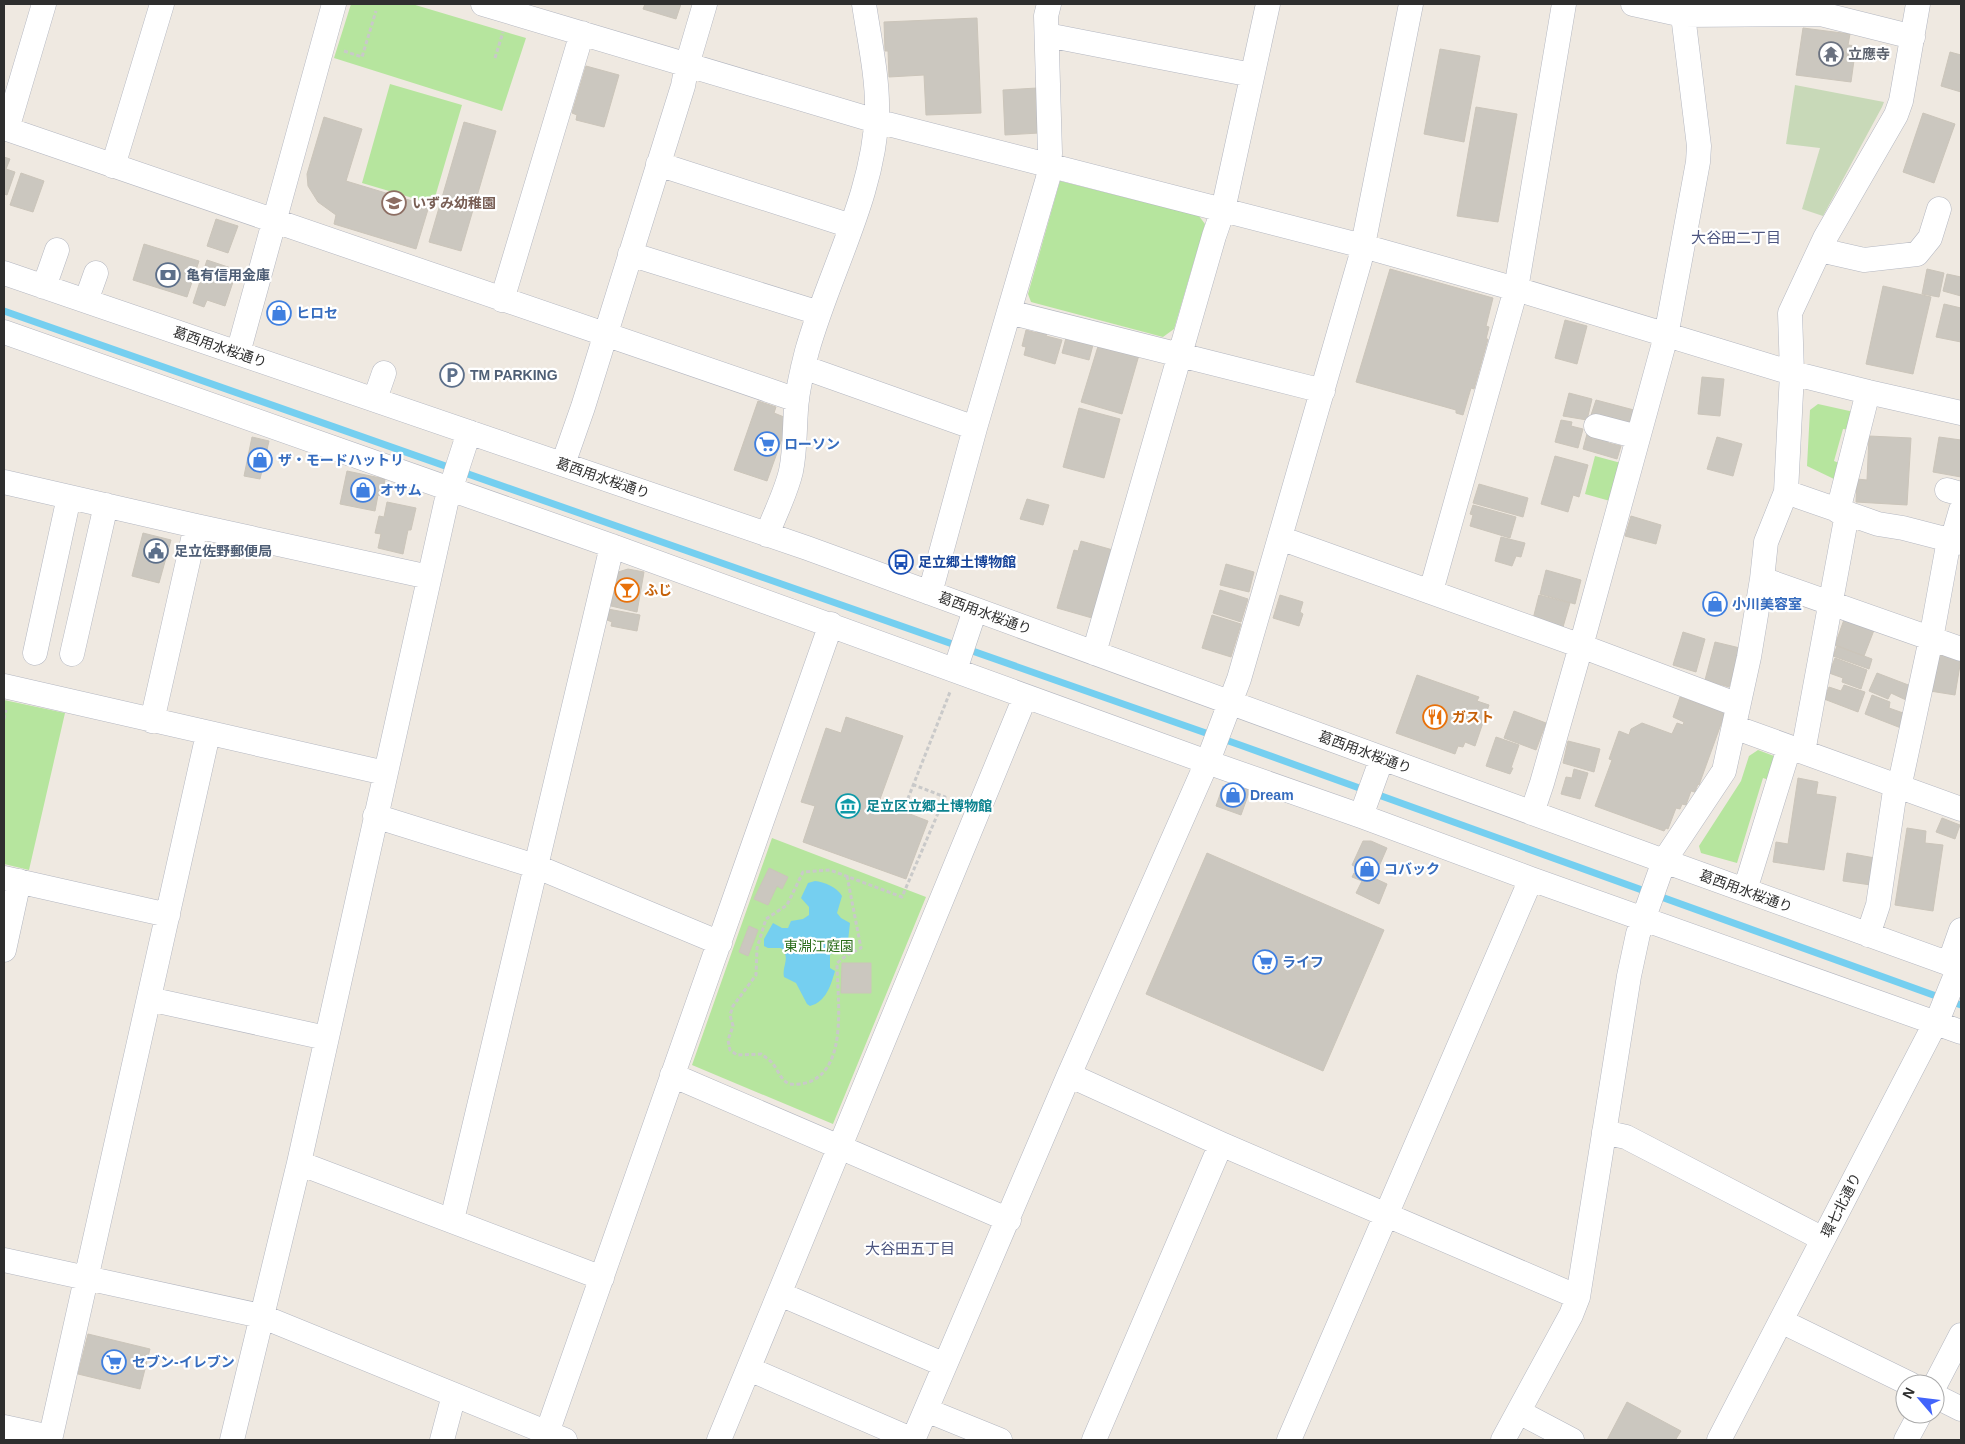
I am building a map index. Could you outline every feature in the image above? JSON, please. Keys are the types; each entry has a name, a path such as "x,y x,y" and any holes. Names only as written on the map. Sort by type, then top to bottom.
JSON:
{"street":[{"path":"44,4 5,129 125,174 274,221 418,277 502,300 797,400"},
{"path":"125,174 162,4"},
{"path":"238,353 334,4"},
{"path":"483,4 876,121 1363,246 1516,289 1792,373 1961,413"},
{"path":"563,464 584,407 604,336 683,86 687,65 706,4"},
{"path":"767,534 787,486 791,470 797,400 804,366 819,313 866,179 876,121 876,90 864,4"},
{"path":"930,593 975,428 1044,195 1050,166 1046,16 1049,4"},
{"path":"1094,653 1217,224 1223,210 1268,4"},
{"path":"749,1369 913,1440 1009,1220 1069,1075 1209,758 1239,679 1363,246 1411,4"},
{"path":"1431,591 1516,289 1564,4"},
{"path":"1633,4 1684,10 1821,14 1913,37"},
{"path":"1504,1440 1571,1315 1578,1297 1629,976 1649,903 1664,862 1724,771 1749,657 1766,542 1786,492 1792,373 1790,313 1820,250 1896,116 1901,101 1918,4"},
{"path":"1532,813 1581,646 1666,336 1698,154 1684,10"},
{"path":"502,300 582,33"},
{"path":"1048,35 1252,75"},
{"path":"658,164 851,226"},
{"path":"1820,250 1864,260 1917,254 1930,238 1939,209"},
{"path":"44,287 57,250"},
{"path":"630,254 819,313"},
{"name":"葛西用水桜通り","path":"4,273 767,534 930,593 972,620 1094,653 1227,711 1380,766 1532,813 1868,935 1955,970"},
{"path":"86,301 96,273"},
{"path":"1009,312 1323,391"},
{"path":"4,332 454,476 612,546 831,624 953,679 1025,697 1209,758 1363,812 1531,879 1649,903 1937,1018 1961,1032"},
{"path":"804,366 975,428"},
{"path":"375,399 384,373"},
{"path":"1745,890 1796,750 1830,604 1842,513 1868,392"},
{"path":"1596,426 1638,437"},
{"path":"232,1440 299,1163 429,577 454,476 469,432"},
{"path":"4,482 429,577"},
{"path":"1786,492 1878,524 1903,528 1954,541"},
{"path":"35,653 69,497"},
{"path":"72,654 106,505"},
{"path":"1868,935 1878,905 1880,839 1899,787 1961,510"},
{"path":"152,721 196,526"},
{"path":"1280,538 1581,646 1736,716 1796,750 1961,810"},
{"path":"452,1220 612,546"},
{"path":"1762,579 1961,649"},
{"path":"953,679 972,620"},
{"path":"4,1260 261,1316 556,1437 602,1278 831,624"},
{"path":"4,686 385,773"},
{"path":"719,1440 1025,697"},
{"path":"4,1427 50,1439 208,734"},
{"path":"1363,812 1380,766"},
{"path":"375,816 535,866 720,943"},
{"path":"1289,1440 1531,879"},
{"path":"4,950 11,880 168,915"},
{"name":"環七北通り","path":"1719,1440 1937,1018 1955,970 1961,930"},
{"path":"149,999 326,1038"},
{"path":"672,1075 1009,1220"},
{"path":"1069,1075 1221,1144 1578,1297"},
{"path":"1604,1132 1626,1137 1823,1239"},
{"path":"1094,1440 1221,1144"},
{"path":"299,1163 602,1278"},
{"path":"780,1294 945,1365"},
{"path":"1781,1321 1895,1377"},
{"path":"1941,1374 1961,1335"},
{"path":"442,1440 454,1395"},
{"path":"1945,1401 1961,1410"},
{"path":"926,1410 1000,1440"},
{"path":"1519,1412 1572,1440"},
{"path":"1906,1440 1915,1424"}],"path":[{"path":"336,48 362,57 376,11"},
{"path":"495,58 509,13"},
{"path":"903,812 953,679"},
{"path":"847,876 860,948 837,963 839,1008 837,1037 831,1061 818,1078 802,1084 789,1084 781,1077 772,1063 761,1054 737,1055 730,1050 728,1040 733,1026 730,1015 733,1006 756,975 757,948 766,919 786,905 803,872 830,870 847,876 902,897 945,798 914,785"}],"green space":[{"path":"351,4 412,4 526,38 502,111 334,58"},
{"path":"390,84 462,105 433,204 362,183"},
{"path":"1795,85 1884,102 1823,216 1802,209 1820,148 1786,144"},
{"path":"1060,181 1199,216 1205,224 1174,329 1163,337 1031,302 1028,294"},
{"path":"1818,404 1854,412 1850,430 1843,429 1834,461 1839,463 1834,479 1807,466 1810,410"},
{"path":"1595,456 1621,463 1610,501 1585,494"},
{"path":"4,700 65,713 29,870 4,864"},
{"path":"1758,750 1774,756 1776,762 1769,780 1763,778 1737,863 1701,853 1699,846 1741,781 1749,756"},
{"name":"東淵江庭園","path":"772,838 926,897 833,1124 692,1065"}],"water":[{"path":"815,881 830,886 840,893 842,896 837,913 841,918 850,923 847,950 834,951 830,955 830,968 835,971 830,987 820,1001 810,1006 807,1004 796,983 784,977 786,958 784,952 781,948 768,948 764,946 764,939 773,923 782,928 788,928 791,921 803,919 809,915 809,907 801,898 808,883"}],"building":[{"path":"645,4 681,4 676,19 643,9"},
{"path":"977,18 981,113 926,115 924,75 889,77 888,51 885,51 884,22"},
{"path":"1803,28 1850,34 1848,45 1856,46 1851,82 1796,75"},
{"path":"1440,49 1480,56 1464,142 1424,134"},
{"path":"1950,52 1961,55 1961,92 1941,86"},
{"path":"586,66 619,75 604,127 576,120 577,115 572,113"},
{"path":"1037,88 1039,133 1005,135 1003,90"},
{"path":"1476,107 1517,114 1498,222 1457,216"},
{"path":"1923,113 1955,124 1934,183 1903,172"},
{"path":"324,117 362,129 346,181 429,206 416,249 334,224 336,215 318,202 308,186 307,174"},
{"path":"464,122 496,131 461,251 429,242"},
{"path":"4,157 10,159 6,169 15,172 7,195 4,194"},
{"path":"21,173 44,181 33,212 10,205"},
{"path":"216,219 238,226 228,253 207,246"},
{"path":"144,244 199,261 187,297 133,280"},
{"path":"207,260 237,270 225,306 207,300 204,307 193,303"},
{"path":"1390,269 1493,298 1486,326 1489,327 1486,339 1488,339 1474,389 1471,388 1463,415 1456,413 1456,410 1356,382"},
{"path":"1927,269 1944,273 1939,297 1922,294"},
{"path":"1947,274 1961,277 1961,296 1943,291"},
{"path":"1883,286 1931,297 1913,374 1866,364"},
{"path":"1944,304 1961,308 1961,342 1936,337"},
{"path":"1565,320 1587,326 1577,364 1555,358"},
{"path":"1026,330 1037,333 1037,330 1047,333 1046,336 1062,340 1055,364 1024,355 1026,347 1022,346"},
{"path":"1067,334 1094,341 1089,360 1062,353"},
{"path":"1099,343 1139,355 1122,414 1081,402"},
{"path":"1702,377 1724,379 1720,416 1698,414"},
{"path":"1569,393 1592,399 1587,420 1563,416"},
{"path":"1596,400 1634,410 1630,424 1590,418"},
{"path":"758,401 776,407 774,413 789,419 767,481 734,470"},
{"path":"1079,408 1120,419 1104,478 1063,467"},
{"path":"1561,420 1572,422 1571,426 1583,429 1578,448 1555,442"},
{"path":"1587,434 1609,440 1608,443 1621,446 1617,459 1583,449"},
{"path":"1869,436 1911,438 1907,505 1856,502 1857,479 1867,480"},
{"path":"252,437 269,441 260,479 244,476"},
{"path":"1717,437 1742,444 1733,476 1707,469"},
{"path":"1939,437 1961,440 1961,477 1933,472"},
{"path":"1555,456 1588,465 1579,497 1573,495 1568,512 1541,504"},
{"path":"347,471 385,479 382,496 378,495 375,511 340,504"},
{"path":"1479,484 1528,498 1523,517 1473,503"},
{"path":"1027,499 1049,505 1043,525 1020,519"},
{"path":"387,502 416,508 411,530 408,530 403,554 378,548 381,534 375,533 379,516 384,517"},
{"path":"1473,505 1516,517 1510,538 1470,526 1473,515 1470,514"},
{"path":"1631,516 1661,525 1656,544 1625,536"},
{"path":"143,533 171,540 159,583 132,576"},
{"path":"1501,537 1525,543 1521,557 1516,556 1512,566 1495,561"},
{"path":"1081,541 1113,550 1092,618 1057,608 1074,550 1078,551"},
{"path":"1226,564 1254,572 1249,592 1220,585"},
{"path":"628,569 644,572 637,612 611,606 618,572"},
{"path":"1546,570 1581,580 1575,604 1540,594"},
{"path":"1220,590 1248,599 1241,622 1213,613"},
{"path":"1280,595 1303,602 1300,612 1303,614 1299,626 1273,618"},
{"path":"1539,595 1570,603 1563,627 1533,619"},
{"path":"608,609 640,615 637,631 611,626 612,622 607,620"},
{"path":"1846,614 1876,625 1864,656 1835,645"},
{"path":"1212,615 1241,624 1231,657 1202,648"},
{"path":"1683,632 1705,639 1696,672 1673,665"},
{"path":"1715,642 1740,648 1729,687 1705,680"},
{"path":"1837,646 1872,659 1869,669 1833,656"},
{"path":"1937,654 1961,659 1955,695 1930,691"},
{"path":"1835,658 1867,670 1861,689 1842,682 1843,678 1829,673"},
{"path":"1877,673 1911,686 1906,700 1891,693 1888,699 1869,691"},
{"path":"1417,675 1479,697 1477,701 1489,705 1475,746 1465,742 1463,747 1458,746 1455,754 1396,733"},
{"path":"1844,685 1865,692 1858,712 1824,699 1829,687 1841,691"},
{"path":"1872,695 1890,702 1889,708 1906,714 1901,728 1865,714"},
{"path":"1680,697 1725,713 1699,785 1695,792 1691,791 1686,805 1682,804 1680,809 1676,808 1668,829 1666,828 1664,831 1595,806 1612,760 1609,759 1619,731 1629,735 1631,729 1642,723 1672,734 1677,723 1683,725 1684,722 1673,717"},
{"path":"1514,711 1546,723 1536,750 1504,738"},
{"path":"846,717 903,736 879,802 928,821 906,879 803,842 815,806 801,802 826,728 841,733"},
{"path":"1496,737 1519,745 1510,774 1486,766"},
{"path":"1568,741 1600,749 1594,772 1563,763"},
{"path":"1574,769 1588,773 1580,799 1561,794 1566,777 1572,778"},
{"path":"1798,778 1818,782 1816,794 1836,797 1824,870 1773,862 1776,842 1788,844"},
{"path":"1230,782 1250,790 1241,815 1216,806 1223,786 1227,788"},
{"path":"1942,818 1960,825 1955,839 1936,832"},
{"path":"1907,828 1926,831 1925,843 1943,845 1933,911 1895,905"},
{"path":"1363,841 1371,841 1387,848 1374,878 1387,884 1379,904 1356,893 1362,881 1352,877 1354,873 1361,876 1363,871 1352,865"},
{"name":"ライフ","path":"1207,853 1384,930 1323,1071 1146,994"},
{"path":"1847,853 1875,858 1871,885 1843,881"},
{"path":"769,868 788,877 782,889 777,886 768,905 754,899"},
{"path":"749,926 758,930 748,956 739,952"},
{"path":"842,963 871,963 871,993 841,993"},
{"path":"88,1334 150,1349 140,1389 78,1374"},
{"path":"1627,1402 1681,1431 1676,1439 1679,1440 1607,1440"}],"waterway":[{"path":"4,311 1240,745 1961,1005"}],"place":[{"name":"立應寺","path":"1831,54"},
{"name":"いずみ幼稚園","path":"394,203"},
{"name":"亀有信用金庫","path":"168,275"},
{"name":"ヒロセ","path":"279,313"},
{"name":"TM PARKING","path":"452,375"},
{"name":"ローソン","path":"767,444"},
{"name":"ザ・モードハットリ","path":"260,460"},
{"name":"オサム","path":"363,490"},
{"name":"足立佐野郵便局","path":"156,551"},
{"name":"足立郷土博物館","path":"901,562"},
{"name":"ふじ","path":"627,590"},
{"name":"小川美容室","path":"1715,604"},
{"name":"ガスト","path":"1435,717"},
{"name":"Dream","path":"1233,795"},
{"name":"足立区立郷土博物館","path":"848,806"},
{"name":"コバック","path":"1367,869"},
{"name":"ライフ","path":"1265,962"},
{"name":"セブン-イレブン","path":"114,1362"}],"district":[{"name":"大谷田二丁目","path":"1736,238"},
{"name":"大谷田五丁目","path":"910,1249"}]}
